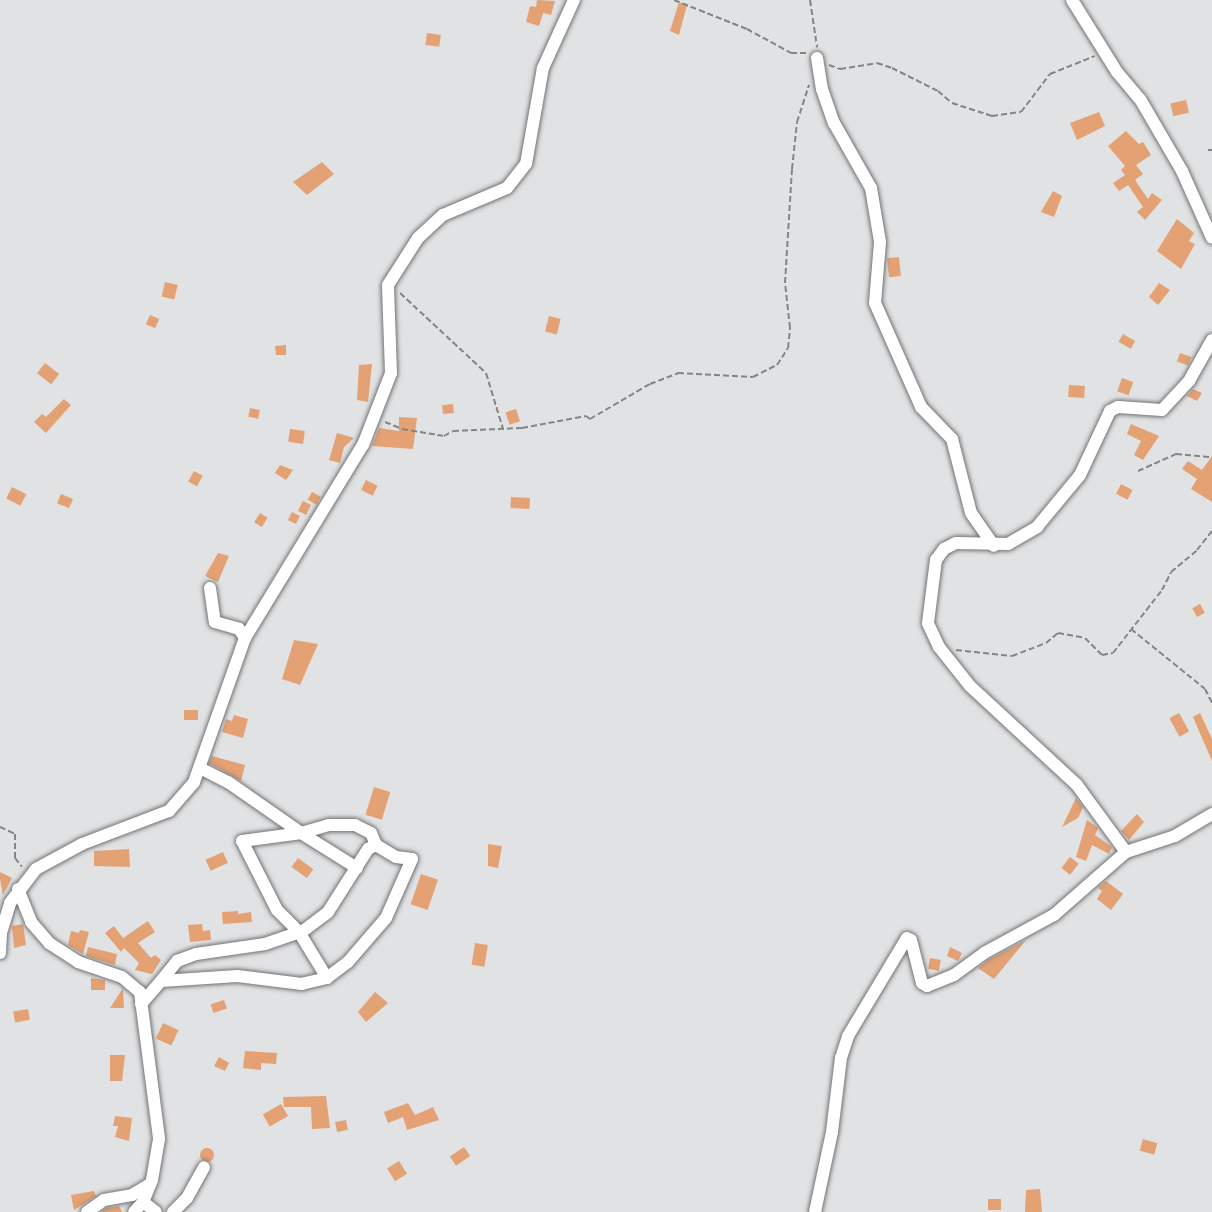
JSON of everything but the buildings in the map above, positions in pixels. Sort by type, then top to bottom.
[{"type":"street","points":[[0,953],[1,933],[18,889],[26,878],[82,843],[170,811],[180,803],[200,768],[245,638],[297,557],[363,445],[391,373],[388,285],[418,238],[443,215],[507,188],[526,164],[543,68],[574,0]]},
{"type":"street","points":[[1072,0],[1104,51],[1140,99],[1182,171],[1212,238]]},
{"type":"street","points":[[817,58],[822,89],[834,123],[871,188],[880,242],[875,303],[921,406],[952,439],[971,513],[994,546]]},
{"type":"street","points":[[1126,852],[1077,786],[970,686],[939,647],[928,623],[936,560],[944,549],[968,540],[994,546],[1020,539],[1069,490],[1080,475],[1110,411],[1118,407],[1162,410],[1189,381],[1212,340]]},
{"type":"street","points":[[210,588],[215,622],[239,629],[245,638]]},
{"type":"street","points":[[200,768],[228,782],[357,868]]},
{"type":"street","points":[[815,1212],[832,1132],[841,1058],[848,1036],[907,938],[911,940],[920,979],[927,986],[954,975],[984,953],[1054,915],[1126,852],[1175,837],[1212,814]]},
{"type":"street","points":[[161,981],[237,976],[302,984],[327,978],[348,962],[386,918],[412,859],[396,857],[375,845],[371,833],[355,825],[329,825],[301,832],[242,841],[277,910],[299,932],[327,978]]},
{"type":"street","points":[[141,1004],[177,962],[196,954],[266,944],[299,932],[328,912],[368,849],[375,845]]},
{"type":"street","points":[[18,889],[31,922],[49,943],[78,962],[103,968],[133,983],[140,992],[159,1139],[151,1183],[143,1202],[134,1212]]},
{"type":"street","points":[[173,1212],[187,1198],[204,1167]]},
{"type":"street","points":[[87,1212],[104,1200],[132,1195],[151,1183]]},
{"type":"street","points":[[143,1202],[156,1212]]},
{"type":"path","points":[[675,0],[747,29],[791,53],[801,52],[840,69],[877,63],[892,68],[938,91],[952,104],[992,116],[1020,112],[1050,74],[1104,51]]},
{"type":"path","points":[[810,0],[817,58]]},
{"type":"path","points":[[374,416],[402,429],[444,436],[453,432],[503,429],[586,416],[590,419],[650,384],[678,373],[753,377],[777,365],[788,348],[790,328],[784,283],[797,122],[811,80]]},
{"type":"path","points":[[388,285],[432,320],[486,373],[503,429]]},
{"type":"path","points":[[1138,471],[1176,454],[1212,457]]},
{"type":"path","points":[[939,647],[1012,657],[1046,643],[1058,633],[1085,638],[1107,656],[1162,590],[1171,572],[1197,550],[1212,531]]},
{"type":"path","points":[[1131,629],[1206,689],[1212,703]]},
{"type":"path","points":[[0,827],[15,834],[15,858],[26,878]]}]
